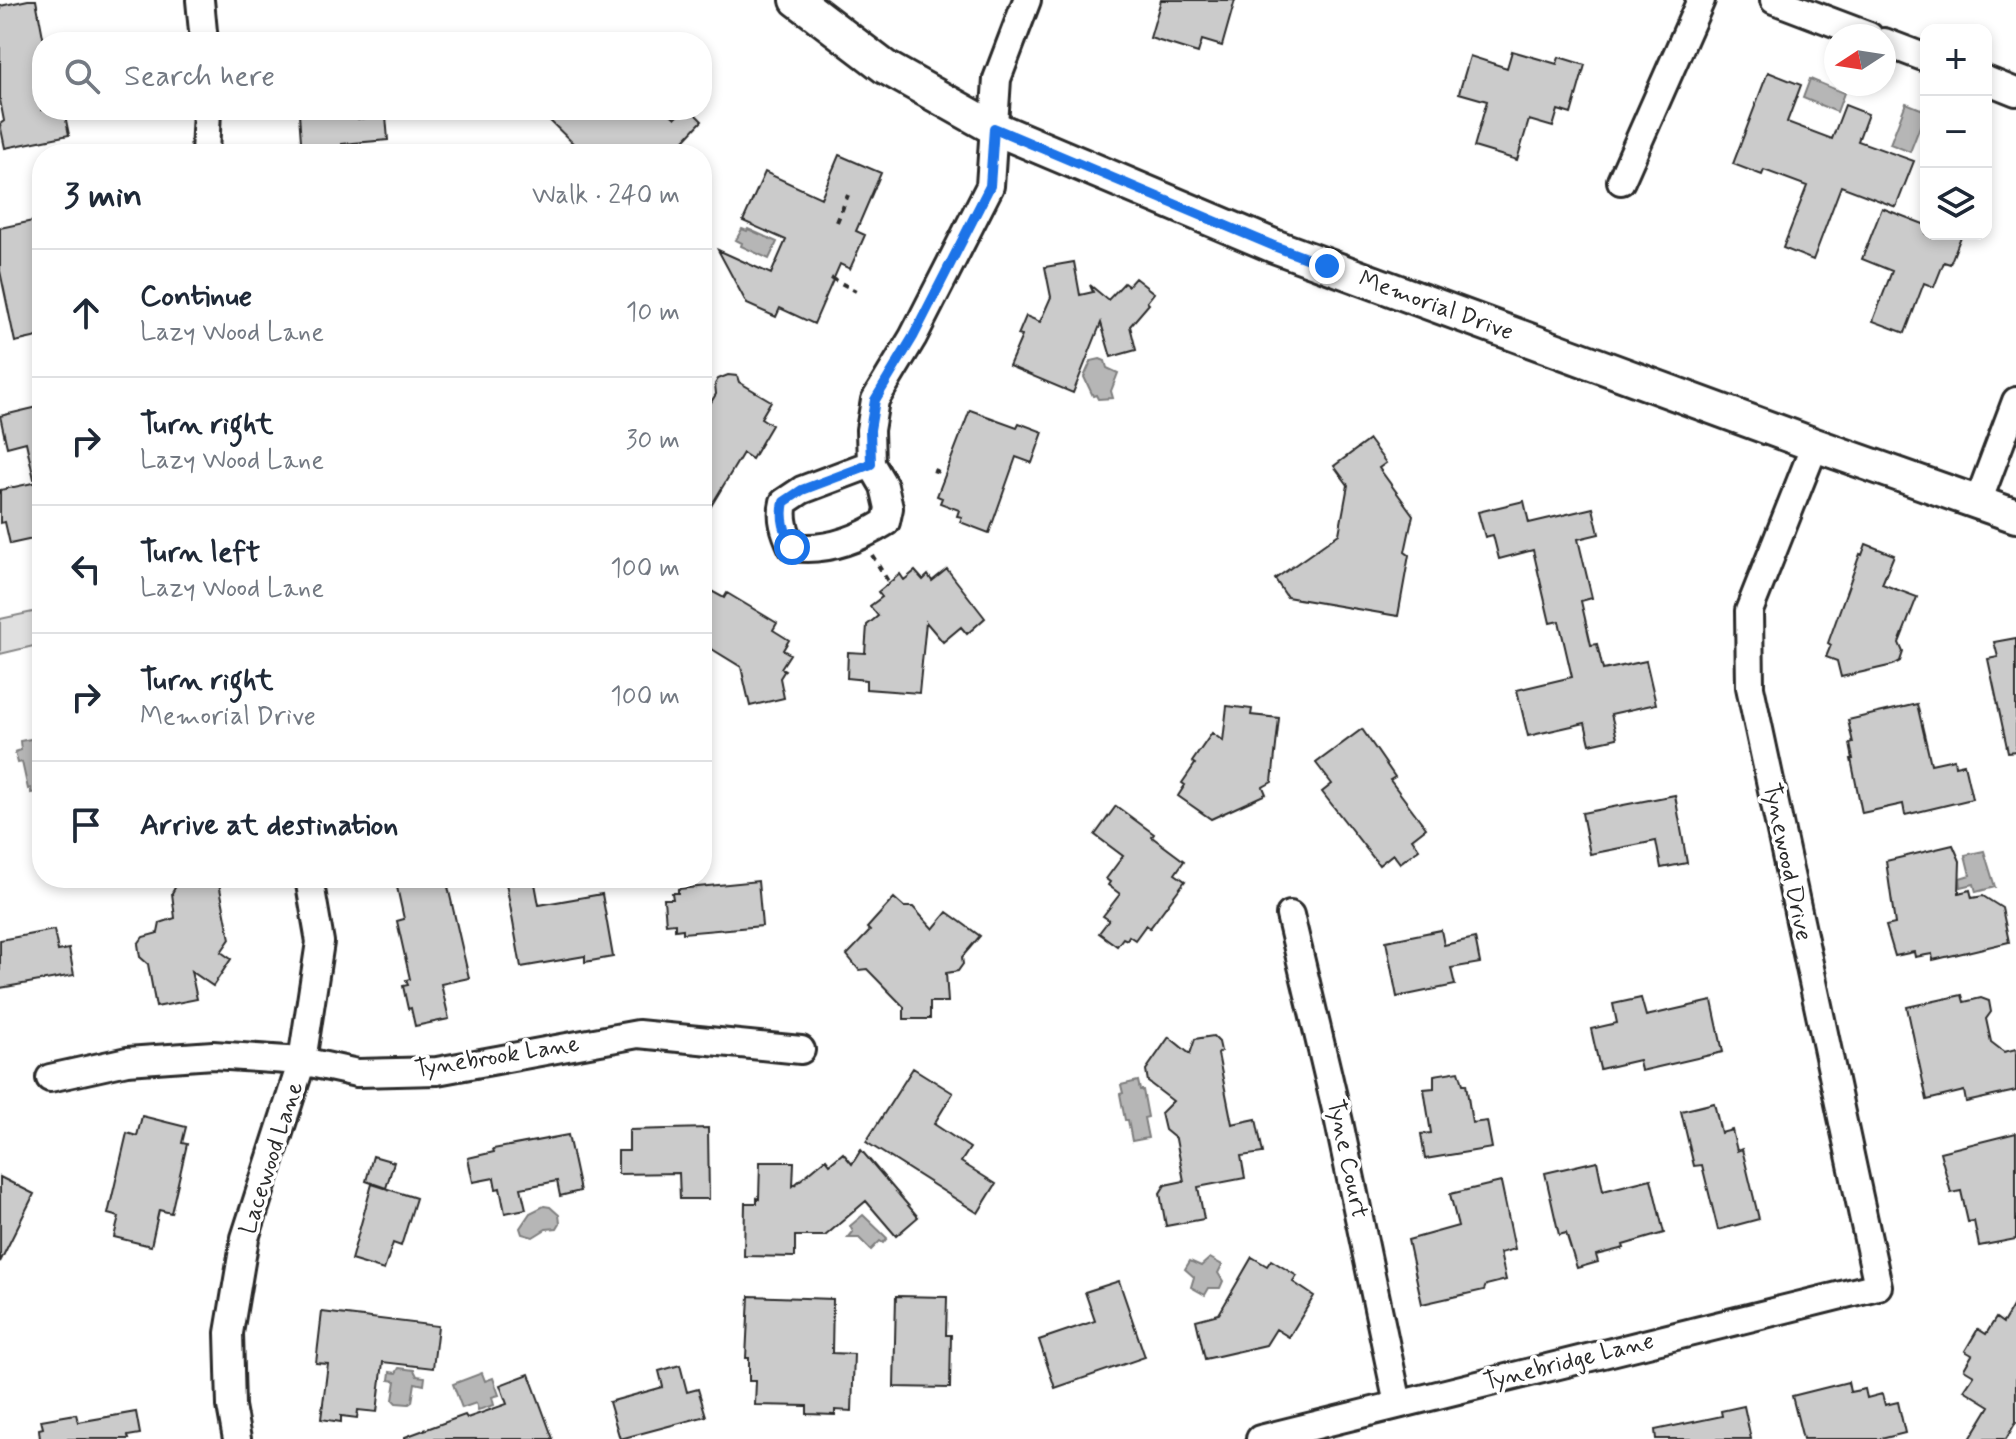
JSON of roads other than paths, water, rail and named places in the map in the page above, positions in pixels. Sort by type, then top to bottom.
[{"type":"street","points":[[200,0],[203,32]]},
{"type":"street","name":"Memorial Drive","points":[[797,0],[885,67],[994,128],[1274,246],[2016,516]]},
{"type":"street","points":[[871,464],[802,490],[784,502],[781,512],[792,547],[810,550],[834,546],[886,522],[889,508],[884,486],[871,464],[870,430],[875,400],[913,337],[990,186],[997,79],[1027,0]]},
{"type":"street","points":[[1621,181],[1701,0]]},
{"type":"street","points":[[1774,0],[1837,24]]},
{"type":"street","points":[[1896,47],[1920,56]]},
{"type":"street","points":[[1992,82],[2016,92]]},
{"type":"street","points":[[205,144],[207,120]]},
{"type":"street","points":[[1978,502],[2016,401]]},
{"type":"street","name":"Tynewood Drive","points":[[1815,445],[1749,611],[1750,687],[1878,1286]]},
{"type":"street","name":"Lacewood Lane","points":[[237,1439],[231,1406],[229,1333],[245,1238],[302,1061],[320,942],[311,888]]},
{"type":"street","name":"Tyne Court","points":[[1290,915],[1339,1122],[1398,1404]]},
{"type":"street","name":"Tynebrook Lane","points":[[50,1078],[127,1061],[213,1055],[302,1061],[357,1073],[437,1071],[638,1034],[801,1050]]},
{"type":"street","name":"Tynebridge Lane","points":[[1260,1439],[1878,1286]]}]
